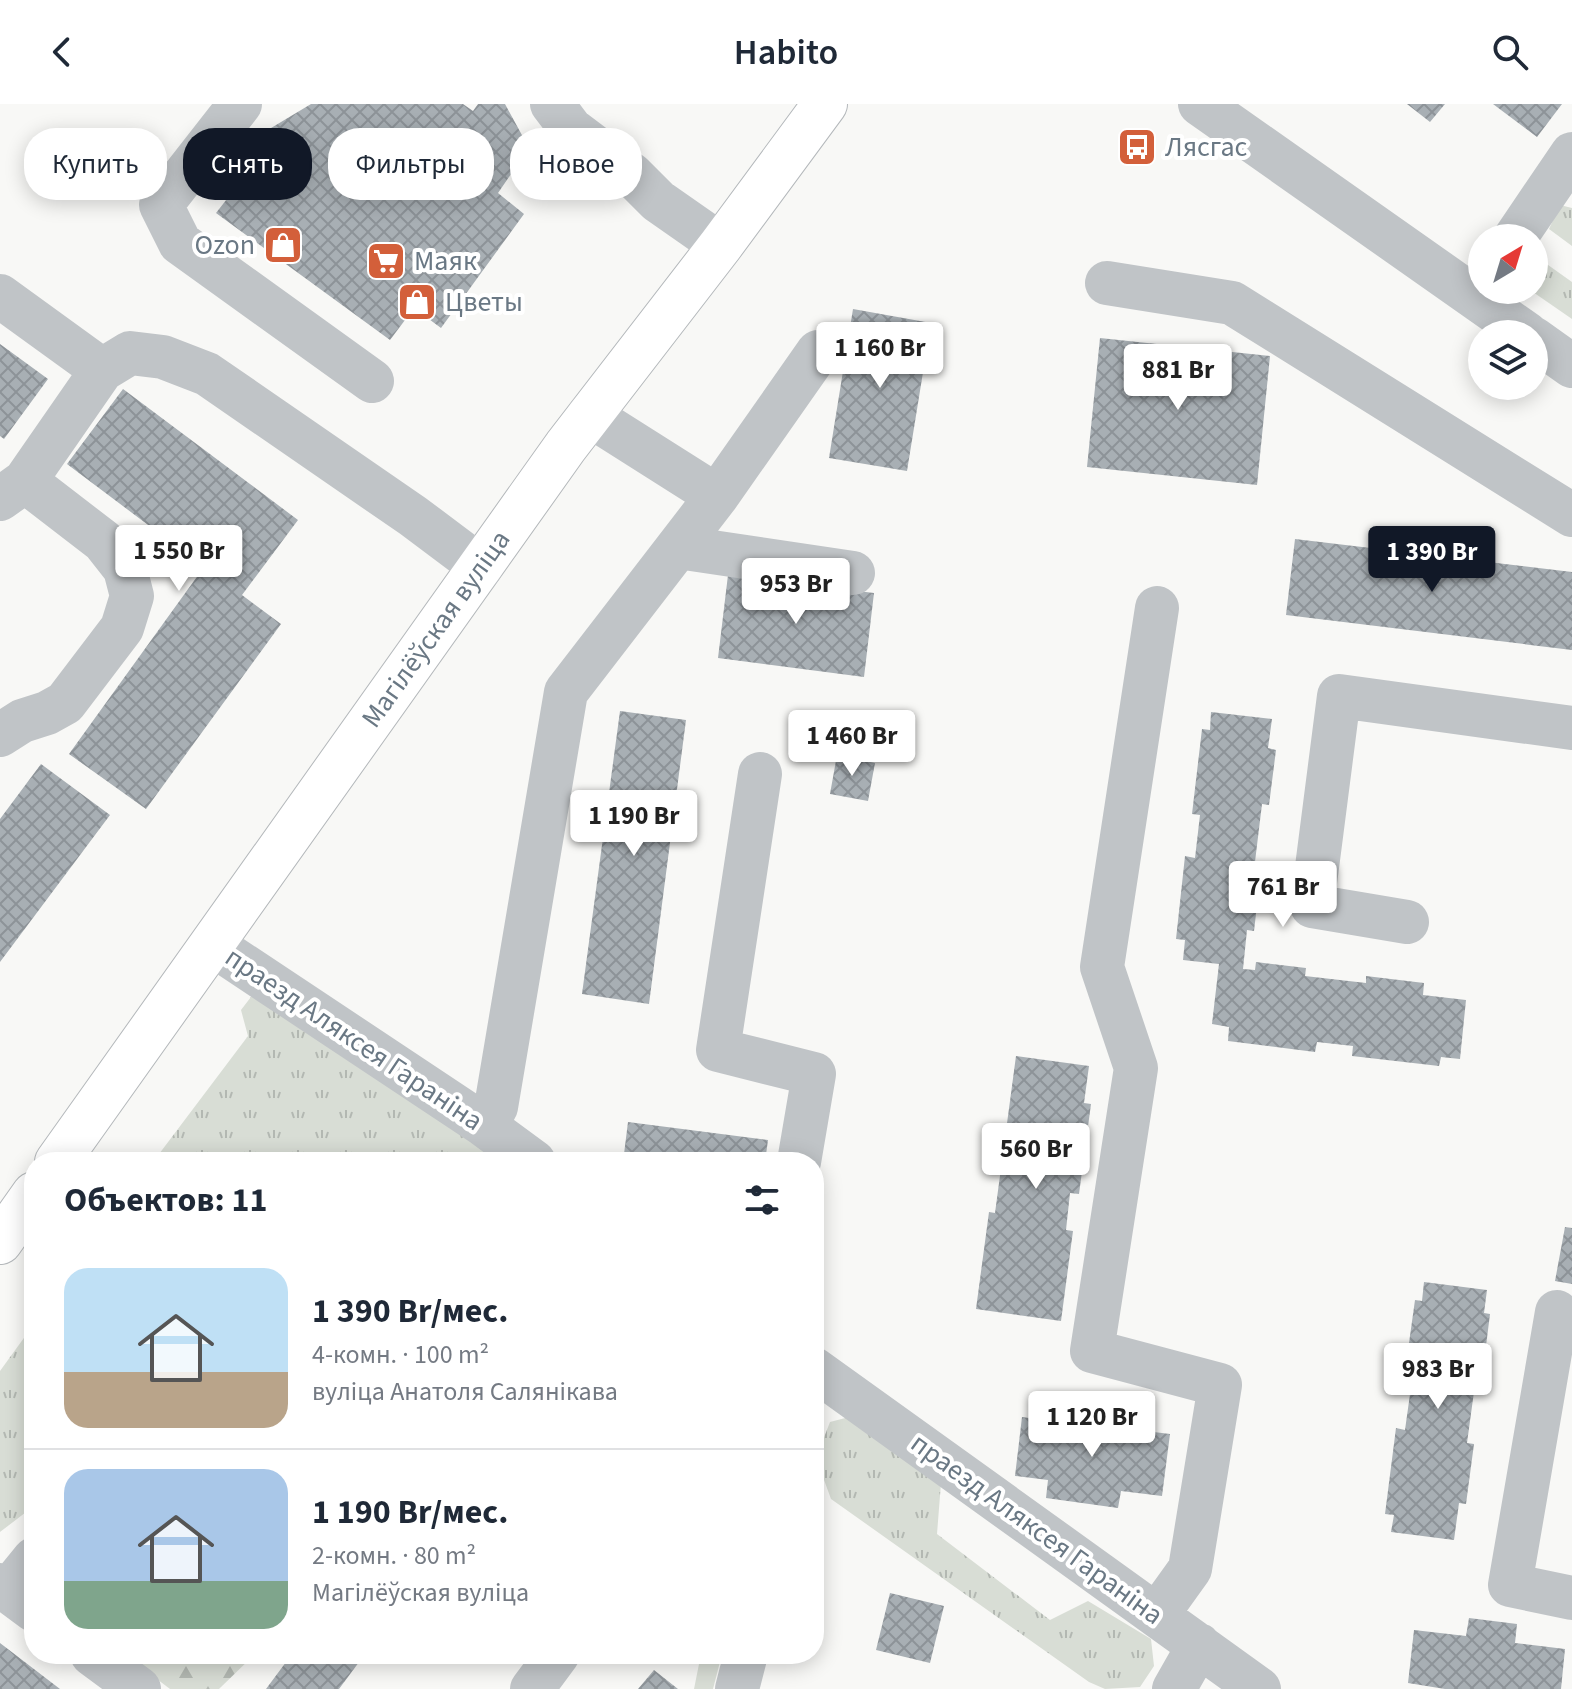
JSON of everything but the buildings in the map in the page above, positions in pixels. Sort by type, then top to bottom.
[{"type":"main road","name":"Магілёўская вуліца","points":[[64,1152],[589,415],[825,104]]},
{"type":"main road","points":[[0,1242],[24,1208]]},
{"type":"street","points":[[240,104],[161,205],[180,243],[372,381]]},
{"type":"street","points":[[1200,104],[1468,283]]},
{"type":"street","points":[[561,116],[632,175],[658,201],[721,245]]},
{"type":"street","points":[[1524,224],[1572,154]]},
{"type":"street","points":[[1107,283],[1232,303],[1572,515]]},
{"type":"street","points":[[0,296],[102,370]]},
{"type":"street","points":[[1494,304],[1511,320]]},
{"type":"street","points":[[1548,349],[1572,366]]},
{"type":"street","points":[[484,1125],[496,1107],[566,692],[717,496],[818,352]]},
{"type":"street","points":[[0,735],[22,721],[65,703],[122,628],[132,596],[125,569],[103,541],[12,490],[102,370],[130,353],[163,357],[207,374],[401,507],[481,567]]},
{"type":"street","points":[[589,415],[717,496]]},
{"type":"street","points":[[678,547],[853,573]]},
{"type":"street","points":[[1157,608],[1102,967],[1136,1068],[1092,1351],[1220,1385],[1190,1569],[1157,1615]]},
{"type":"street","points":[[1407,922],[1312,906],[1339,696],[1572,728]]},
{"type":"street","points":[[760,774],[718,1050],[814,1074],[801,1152]]},
{"type":"street","name":"праезд Аляксея Гараніна","points":[[213,945],[520,1152]]},
{"type":"street","points":[[1557,1312],[1510,1585],[1572,1598]]},
{"type":"street","name":"праезд Аляксея Гараніна","points":[[824,1385],[1259,1689]]},
{"type":"street","points":[[1174,1689],[1199,1645]]},
{"type":"street","points":[[105,1664],[139,1689]]},
{"type":"street","points":[[532,1689],[551,1664]]},
{"type":"street","points":[[737,1689],[743,1664]]},
{"type":"green space","points":[[1560,205],[1572,208],[1572,246],[1549,229]]},
{"type":"green space","points":[[1548,265],[1572,282],[1572,319],[1548,302]]},
{"type":"green space","points":[[254,993],[491,1152],[161,1152],[248,1036],[241,1010]]},
{"type":"green space","points":[[24,1338],[24,1514],[0,1532],[0,1371]]},
{"type":"green space","points":[[849,1417],[941,1483],[937,1534],[1050,1620],[1088,1601],[1151,1639],[1154,1666],[1140,1687],[1105,1689],[1089,1682],[831,1499],[824,1480],[824,1437],[830,1422]]},
{"type":"green space","points":[[137,1664],[245,1664],[219,1689],[170,1689]]},
{"type":"green space","points":[[699,1664],[719,1664],[713,1689],[694,1689]]},
{"type":"place","name":"Лясгас","points":[[1137,147]]},
{"type":"place","name":"Ozon","points":[[283,245]]},
{"type":"place","name":"Маяк","points":[[386,261]]},
{"type":"place","name":"Цветы","points":[[417,302]]}]
